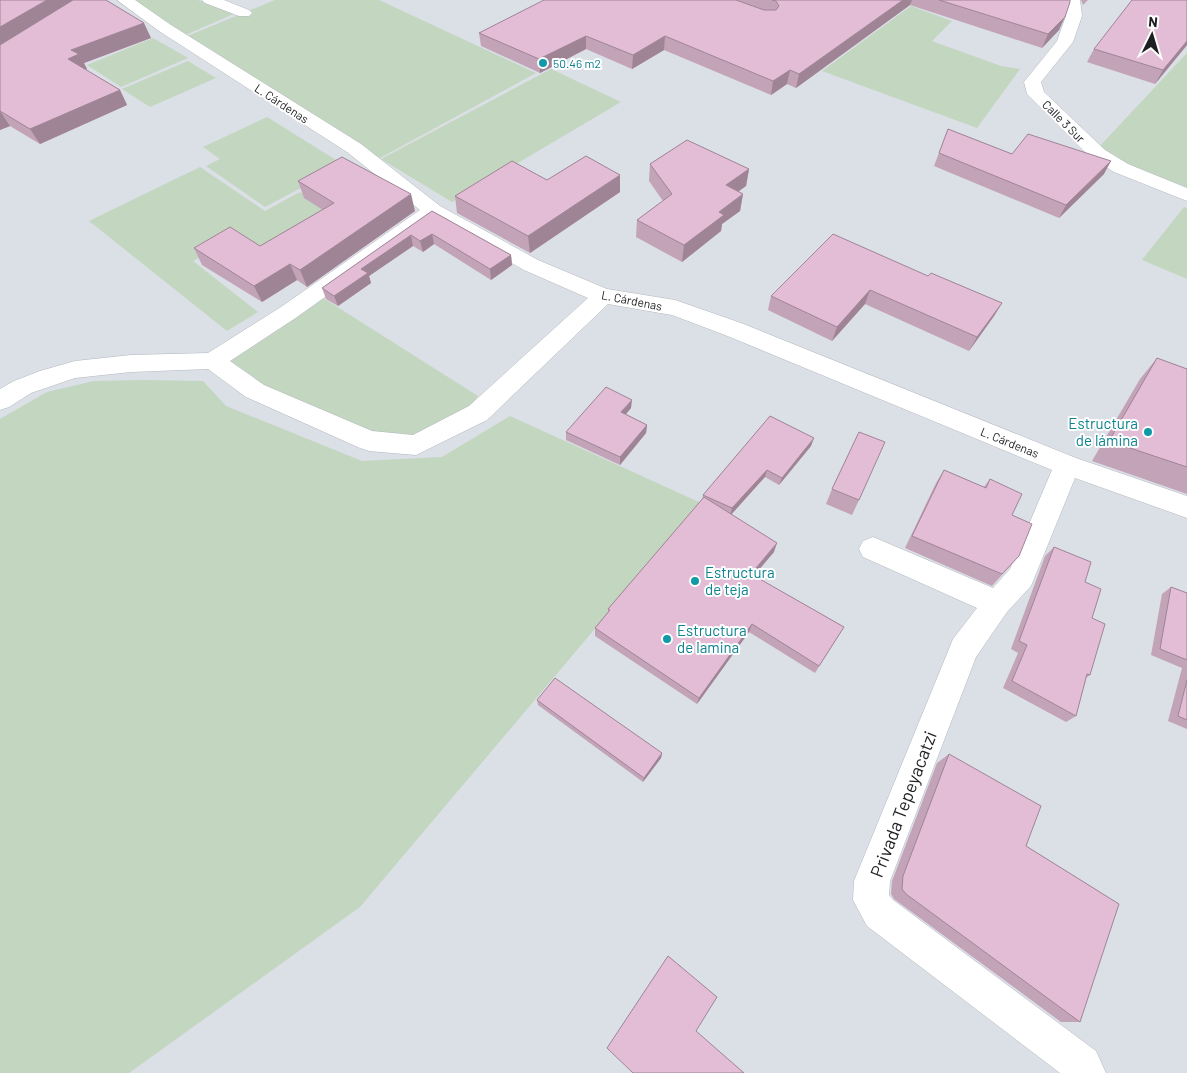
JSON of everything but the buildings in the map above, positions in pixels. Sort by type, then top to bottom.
[{"type":"street","name":"L. Cárdenas","points":[[125,0],[164,28],[354,148],[433,210],[531,265],[603,296],[674,308],[733,329],[1067,465],[1187,507]]},
{"type":"street","points":[[210,0],[244,13]]},
{"type":"street","name":"Calle 3 Sur","points":[[1072,0],[1074,16],[1065,42],[1032,82],[1036,94],[1098,154],[1121,168],[1187,194]]},
{"type":"street","points":[[0,401],[14,390],[54,375],[89,368],[116,363],[213,361],[289,312],[433,210]]},
{"type":"street","points":[[213,361],[255,391],[370,441],[416,445],[478,413],[603,296]]},
{"type":"street","name":"Privada Tepeyacatzi","points":[[1067,465],[1021,577],[997,603],[964,649],[872,881],[871,900],[880,912],[932,954],[1082,1065],[1086,1073]]},
{"type":"street","points":[[873,549],[997,603]]},
{"type":"green space","points":[[130,0],[198,0],[236,13],[183,36]]},
{"type":"green space","points":[[275,0],[379,0],[536,73],[380,158],[185,37]]},
{"type":"green space","points":[[911,6],[952,21],[932,41],[1001,66],[1020,69],[977,128],[822,71]]},
{"type":"green space","points":[[153,38],[188,58],[121,87],[87,65]]},
{"type":"green space","points":[[1187,53],[1187,190],[1129,167],[1099,147]]},
{"type":"green space","points":[[188,61],[216,78],[150,107],[122,89]]},
{"type":"green space","points":[[551,69],[621,102],[452,202],[381,159]]},
{"type":"green space","points":[[267,117],[344,165],[265,207],[206,166],[220,159],[203,147]]},
{"type":"green space","points":[[200,167],[265,211],[300,192],[353,225],[266,258],[238,237],[193,261],[258,312],[227,331],[89,221]]},
{"type":"green space","points":[[1184,207],[1187,208],[1187,279],[1142,260]]},
{"type":"green space","points":[[320,296],[478,396],[469,409],[413,441],[370,434],[259,385],[228,359]]},
{"type":"green space","points":[[94,381],[203,381],[226,406],[362,461],[442,457],[510,416],[701,503],[360,907],[129,1073],[0,1073],[0,419],[47,392]]},
{"type":"place","name":"50.46 m2","points":[[543,63]]},
{"type":"place","name":"Estructura de lámina","points":[[1148,432]]},
{"type":"place","name":"Estructura de teja","points":[[695,581]]},
{"type":"place","name":"Estructura de lamina","points":[[667,639]]}]
